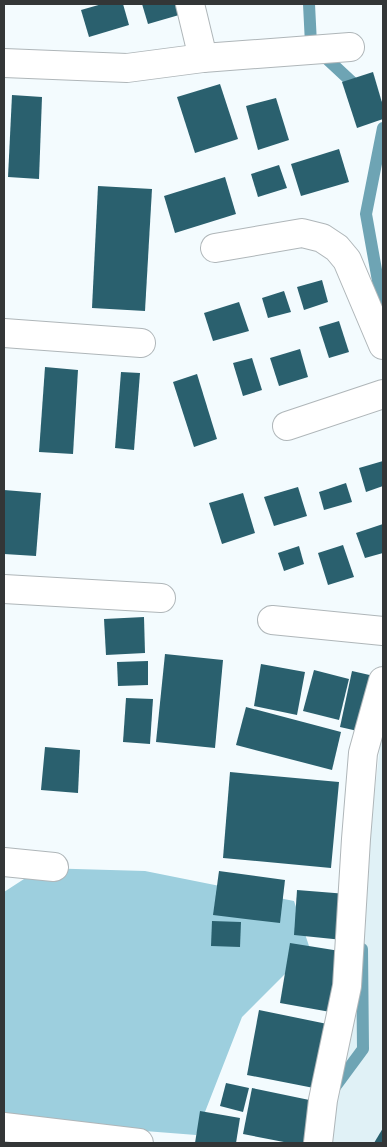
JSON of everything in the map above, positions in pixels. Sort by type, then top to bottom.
[{"type":"street","points":[[190,4],[203,58]]},
{"type":"street","points":[[4,63],[127,68],[203,58],[350,47]]},
{"type":"street","points":[[215,248],[302,233],[322,238],[337,248],[347,260],[383,345]]},
{"type":"street","points":[[4,333],[141,343]]},
{"type":"street","points":[[287,426],[383,394]]},
{"type":"street","points":[[4,589],[161,598]]},
{"type":"street","points":[[272,620],[383,631]]},
{"type":"street","points":[[318,1143],[323,1100],[347,986],[363,753],[383,681]]},
{"type":"street","points":[[4,862],[54,867]]},
{"type":"street","points":[[4,1127],[140,1143]]},
{"type":"shaded area","points":[[383,721],[383,1143],[328,1143],[366,865]]},
{"type":"shaded area","points":[[41,868],[145,871],[294,901],[310,949],[242,1017],[196,1135],[4,1120],[4,892]]},
{"type":"building","points":[[102,4],[123,4],[129,25],[89,37],[81,10]]},
{"type":"building","points":[[142,4],[175,4],[179,15],[148,24]]},
{"type":"building","points":[[373,72],[383,106],[383,119],[357,128],[342,82]]},
{"type":"building","points":[[220,84],[238,139],[195,153],[177,97]]},
{"type":"building","points":[[12,95],[42,97],[39,179],[8,177]]},
{"type":"building","points":[[276,98],[289,140],[258,150],[246,106]]},
{"type":"building","points":[[339,149],[349,182],[301,196],[291,164]]},
{"type":"building","points":[[279,165],[287,188],[258,197],[251,174]]},
{"type":"building","points":[[225,177],[236,214],[175,233],[164,196]]},
{"type":"building","points":[[98,186],[152,189],[145,311],[92,308]]},
{"type":"building","points":[[322,280],[328,302],[304,310],[297,287]]},
{"type":"building","points":[[284,291],[291,312],[268,318],[262,298]]},
{"type":"building","points":[[239,302],[249,331],[213,341],[204,313]]},
{"type":"building","points":[[339,321],[349,352],[329,358],[319,327]]},
{"type":"building","points":[[300,349],[308,377],[279,386],[270,358]]},
{"type":"building","points":[[252,358],[262,390],[243,396],[233,363]]},
{"type":"building","points":[[45,367],[78,370],[73,454],[39,452]]},
{"type":"building","points":[[121,372],[140,373],[134,450],[115,448]]},
{"type":"building","points":[[197,374],[217,439],[194,447],[173,382]]},
{"type":"building","points":[[383,461],[383,486],[366,492],[359,468]]},
{"type":"building","points":[[346,483],[352,502],[324,510],[319,492]]},
{"type":"building","points":[[298,487],[307,516],[274,526],[264,497]]},
{"type":"building","points":[[4,490],[41,493],[36,556],[4,554]]},
{"type":"building","points":[[243,493],[255,533],[222,544],[209,503]]},
{"type":"building","points":[[383,524],[383,553],[365,558],[356,533]]},
{"type":"building","points":[[343,545],[354,577],[328,585],[318,553]]},
{"type":"building","points":[[299,546],[304,564],[284,571],[278,553]]},
{"type":"building","points":[[144,617],[145,653],[106,655],[104,619]]},
{"type":"building","points":[[165,654],[223,660],[215,748],[156,742]]},
{"type":"building","points":[[148,661],[148,685],[118,686],[117,662]]},
{"type":"building","points":[[261,664],[305,672],[297,715],[254,706]]},
{"type":"building","points":[[314,670],[349,679],[339,720],[303,711]]},
{"type":"building","points":[[352,671],[374,676],[362,732],[340,727]]},
{"type":"building","points":[[126,698],[153,699],[150,744],[123,742]]},
{"type":"building","points":[[246,707],[341,732],[332,770],[236,745]]},
{"type":"building","points":[[45,747],[80,750],[78,793],[41,790]]},
{"type":"building","points":[[230,772],[339,782],[331,868],[223,858]]},
{"type":"building","points":[[219,871],[285,880],[280,923],[213,915]]},
{"type":"building","points":[[297,890],[347,894],[343,940],[294,935]]},
{"type":"building","points":[[212,921],[241,922],[240,947],[211,946]]},
{"type":"building","points":[[290,943],[346,952],[336,1013],[280,1003]]},
{"type":"building","points":[[259,1010],[337,1026],[324,1090],[247,1075]]},
{"type":"building","points":[[226,1083],[249,1088],[243,1112],[220,1106]]},
{"type":"building","points":[[252,1088],[319,1102],[311,1143],[289,1143],[243,1134]]},
{"type":"building","points":[[200,1111],[240,1118],[236,1143],[195,1143]]},
{"type":"building","points":[[383,1128],[383,1143],[374,1143]]},
{"type":"waterway","points":[[309,4],[311,44],[383,111]]},
{"type":"waterway","points":[[383,128],[366,214],[383,309]]},
{"type":"waterway","points":[[332,1091],[363,1049],[362,949]]}]
